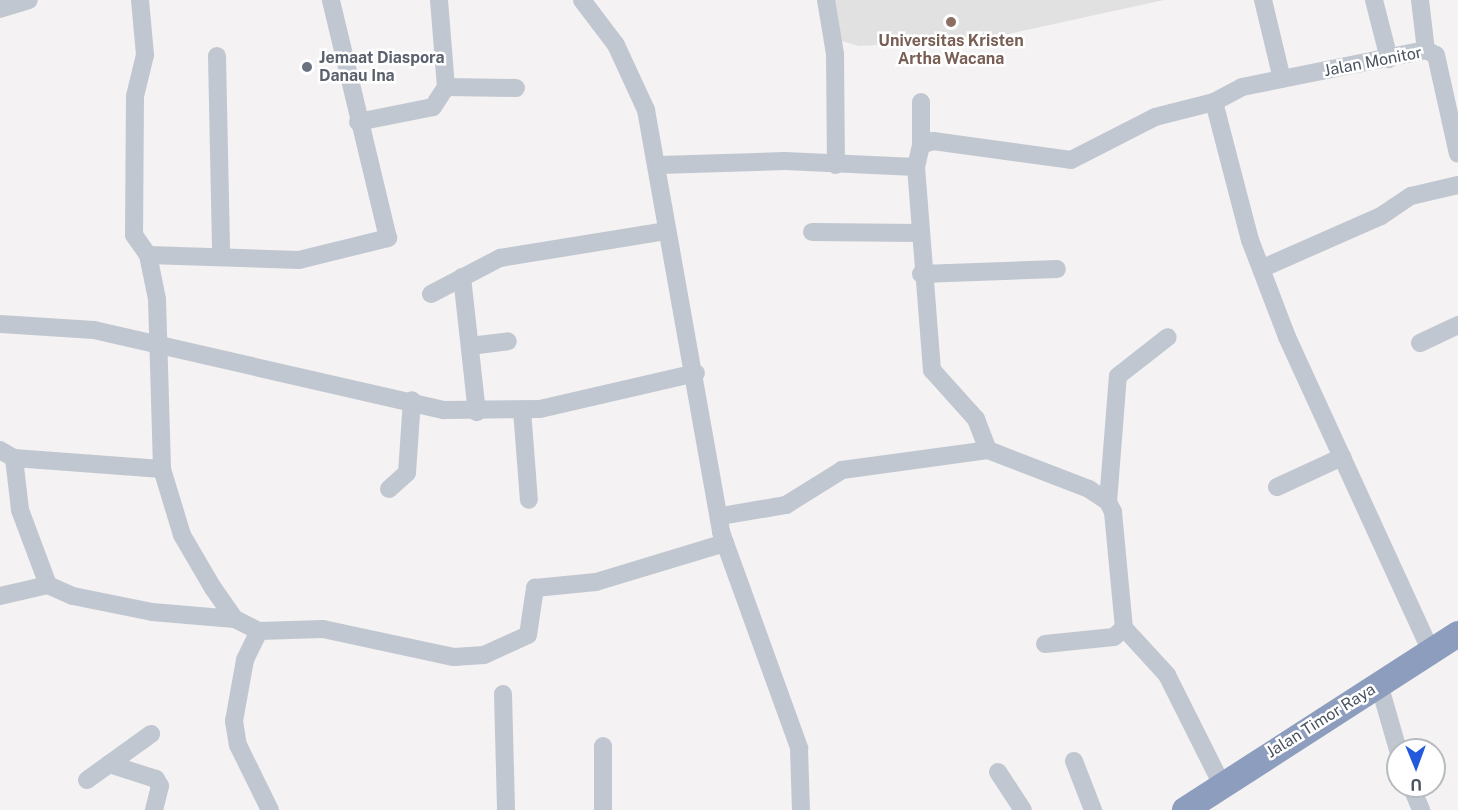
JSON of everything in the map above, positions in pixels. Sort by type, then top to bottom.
[{"type":"highway","name":"Jalan Timor Raya","points":[[1185,810],[1430,649],[1458,634]]},
{"type":"street","points":[[0,9],[29,0]]},
{"type":"street","points":[[140,0],[145,55],[135,96],[134,235],[148,255],[161,346],[162,469],[182,535],[235,619]]},
{"type":"street","points":[[148,255],[221,254],[299,260],[385,242],[389,233],[358,122],[331,0]]},
{"type":"street","points":[[358,122],[433,107],[446,87],[439,0]]},
{"type":"street","points":[[582,0],[616,45],[640,94],[660,165],[667,231],[696,373],[725,543],[799,748],[801,810]]},
{"type":"street","points":[[826,0],[835,54],[836,165]]},
{"type":"street","points":[[1263,0],[1282,79]]},
{"type":"street","points":[[1374,0],[1389,59]]},
{"type":"street","points":[[1420,0],[1426,50]]},
{"type":"street","name":"Jalan Monitor","points":[[921,145],[933,141],[1071,160],[1155,117],[1214,102],[1242,87],[1311,75],[1426,50],[1436,55],[1450,87],[1458,154]]},
{"type":"street","points":[[217,56],[221,254]]},
{"type":"street","points":[[446,87],[516,88]]},
{"type":"street","points":[[921,102],[921,145],[916,167],[921,273],[932,370],[976,419],[988,450]]},
{"type":"street","points":[[1214,102],[1250,240],[1263,268],[1287,337],[1430,649]]},
{"type":"street","points":[[660,165],[916,167]]},
{"type":"street","points":[[1263,268],[1381,216],[1411,196],[1458,185]]},
{"type":"street","points":[[431,294],[462,277],[520,253],[667,231]]},
{"type":"street","points":[[812,232],[919,233]]},
{"type":"street","points":[[921,273],[1048,274]]},
{"type":"street","points":[[462,277],[477,412]]},
{"type":"street","points":[[0,324],[94,330],[412,400],[477,412],[522,410],[696,373]]},
{"type":"street","points":[[1420,343],[1458,325]]},
{"type":"street","points":[[1168,337],[1118,376],[1108,502],[1124,628],[1167,675],[1222,785]]},
{"type":"street","points":[[470,346],[508,341]]},
{"type":"street","points":[[389,489],[407,473],[412,400]]},
{"type":"street","points":[[522,410],[529,500]]},
{"type":"street","points":[[721,516],[786,505],[842,470],[988,450],[1067,478],[1108,502]]},
{"type":"street","points":[[48,585],[20,510],[7,454],[162,469]]},
{"type":"street","points":[[1276,487],[1342,457]]},
{"type":"street","points":[[0,596],[48,585],[73,596],[152,612],[235,619],[259,631],[323,629],[454,657],[484,655],[528,635],[535,588],[596,582],[725,543]]},
{"type":"street","points":[[1045,644],[1114,637],[1124,628]]},
{"type":"street","points":[[259,631],[245,660],[234,721],[238,745],[270,810]]},
{"type":"street","points":[[1379,684],[1395,738]]},
{"type":"street","points":[[503,694],[506,810]]},
{"type":"street","points":[[87,780],[151,734]]},
{"type":"street","points":[[603,746],[603,810]]},
{"type":"street","points":[[1074,761],[1093,810]]},
{"type":"street","points":[[110,764],[156,779],[160,786],[154,810]]},
{"type":"street","points":[[998,772],[1023,810]]},
{"type":"shaded area","name":"Universitas Kristen Artha Wacana","points":[[830,0],[1164,0],[990,38],[859,46],[838,40]]},
{"type":"place","name":"Universitas Kristen Artha Wacana","points":[[951,22]]},
{"type":"place","name":"Jemaat Diaspora Danau Ina","points":[[307,67]]}]
